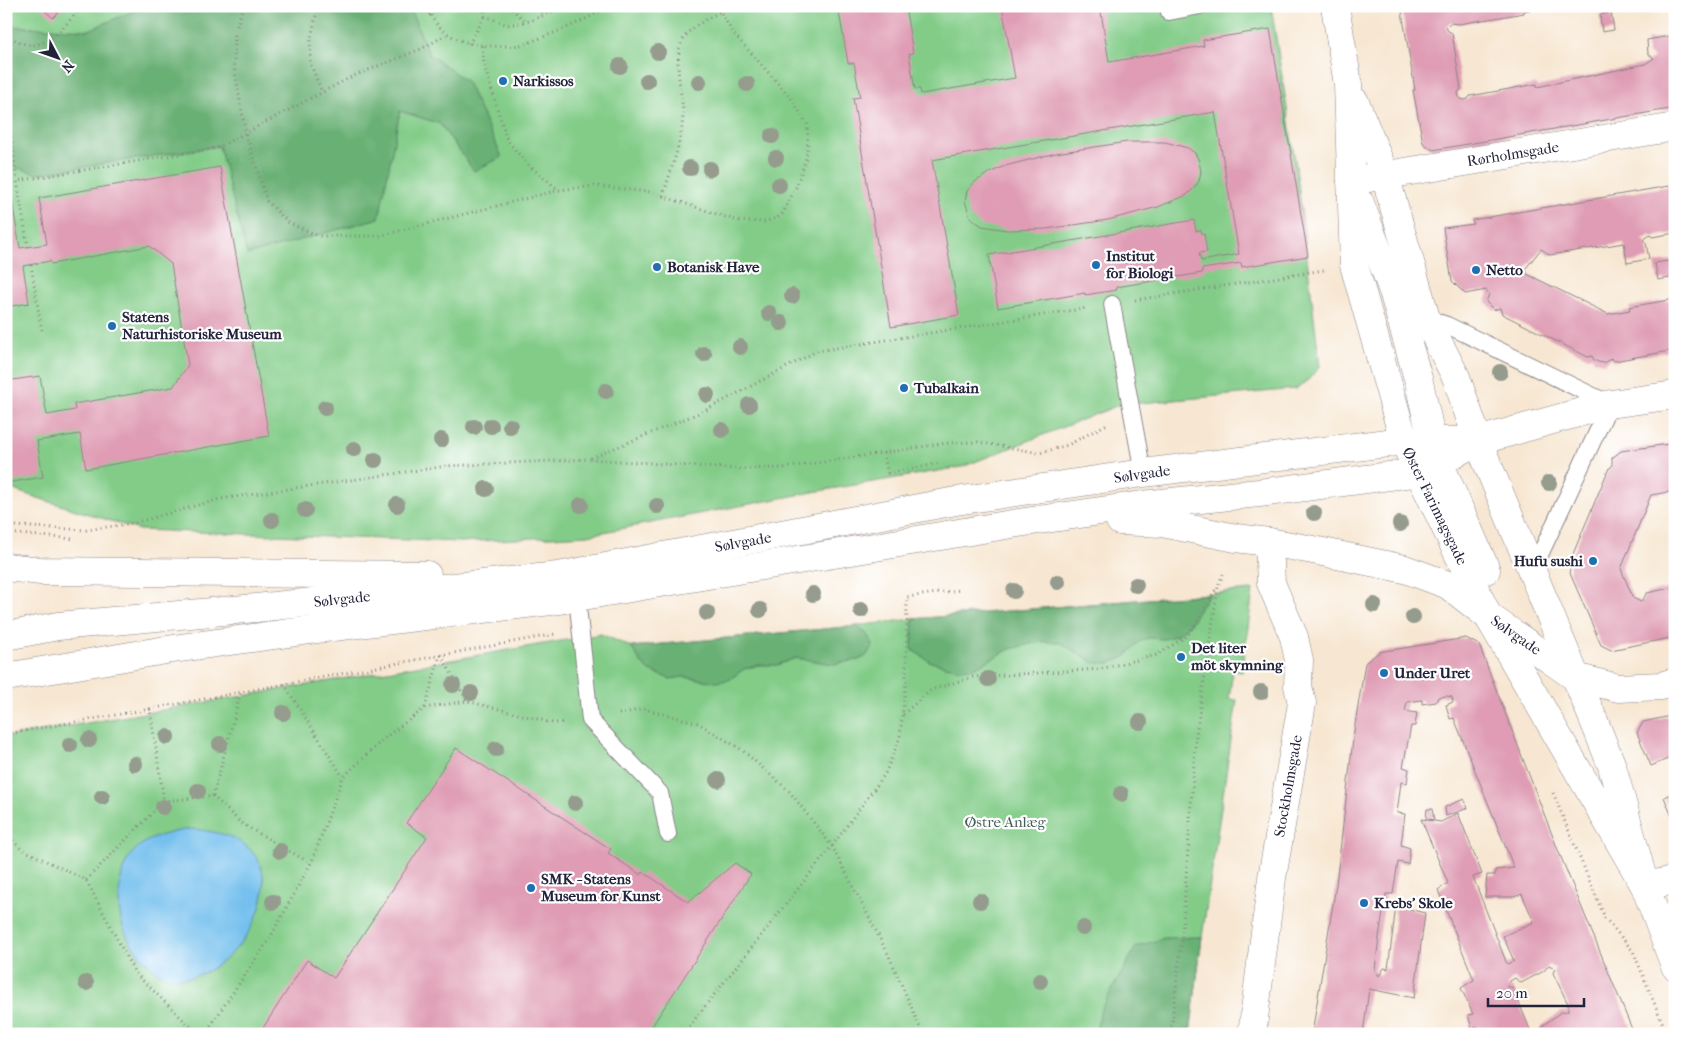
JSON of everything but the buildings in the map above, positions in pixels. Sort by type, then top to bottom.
[{"type":"street","name":"Øster Farimagsgade","points":[[1335,6],[1348,84],[1354,265],[1404,441]]},
{"type":"street","name":"Øster Farimagsgade","points":[[1348,84],[1385,175],[1426,318],[1456,377],[1478,441],[1612,766],[1645,886],[1675,966]]},
{"type":"street","name":"Rørholmsgade","points":[[1351,181],[1675,127]]},
{"type":"street","points":[[1351,181],[1393,291],[1419,382],[1430,458],[1514,634]]},
{"type":"street","name":"Sølvgade","points":[[6,677],[166,650],[298,631],[577,597],[1018,523],[1142,505],[1259,493],[1430,458],[1478,441],[1610,404],[1675,395]]},
{"type":"street","name":"Sølvgade","points":[[6,636],[58,626],[256,608],[558,576],[956,501],[1143,473],[1404,441],[1430,458]]},
{"type":"street","name":"Øster Farimagsgade","points":[[1430,458],[1488,616],[1645,886]]},
{"type":"street","name":"Sølvgade","points":[[1018,523],[1126,521],[1162,523],[1405,569],[1448,585],[1488,616],[1575,677]]},
{"type":"street","name":"Stockholmsgade","points":[[1252,1034],[1272,878],[1302,704],[1298,686],[1299,660],[1294,637],[1272,583],[1269,542]]},
{"type":"street","points":[[6,567],[41,571],[85,572],[558,576]]},
{"type":"street","points":[[1575,677],[1618,688],[1660,686],[1675,682]]},
{"type":"street","points":[[1645,886],[1675,880]]},
{"type":"lane","points":[[1169,12],[1200,6]]},
{"type":"lane","points":[[1112,304],[1143,473]]},
{"type":"lane","points":[[1426,318],[1447,326],[1610,404],[1532,572]]},
{"type":"lane","points":[[577,597],[590,720],[660,793],[668,834]]},
{"type":"path","points":[[6,34],[12,39],[25,44],[36,45],[51,40],[82,6]]},
{"type":"path","points":[[244,6],[235,33],[234,67],[246,134],[267,201],[289,223],[319,236],[379,236],[559,190],[594,186],[650,192],[738,221],[765,222],[777,218],[783,213],[797,185],[806,158],[808,141],[806,124],[791,98],[734,33],[717,6]]},
{"type":"path","points":[[318,6],[311,38],[310,63],[322,92]]},
{"type":"path","points":[[427,6],[429,15],[446,35],[469,44],[482,46],[522,45],[555,33],[596,14],[607,6]]},
{"type":"path","points":[[429,15],[440,6]]},
{"type":"path","points":[[469,44],[485,16],[483,6]]},
{"type":"path","points":[[508,6],[526,22]]},
{"type":"path","points":[[534,6],[545,14]]},
{"type":"path","points":[[485,16],[507,25],[526,22],[562,7]]},
{"type":"path","points":[[663,196],[680,144],[683,113],[677,67],[680,44],[689,30],[720,12]]},
{"type":"path","points":[[16,181],[217,148],[351,77],[421,49],[446,35]]},
{"type":"path","points":[[6,62],[12,39]]},
{"type":"path","points":[[482,46],[484,65],[506,140],[527,164],[559,190]]},
{"type":"path","points":[[6,92],[16,181],[28,247]]},
{"type":"path","points":[[31,264],[42,332]]},
{"type":"path","points":[[589,459],[706,410],[817,351],[881,339]]},
{"type":"path","points":[[6,527],[86,530],[134,523],[220,499],[447,466],[589,459],[738,470],[783,468],[946,443],[978,442],[1040,453],[1068,445],[1132,411]]},
{"type":"path","points":[[883,453],[888,473],[941,463]]},
{"type":"path","points":[[6,533],[76,539]]},
{"type":"path","points":[[1166,1034],[1171,1029],[1182,935],[1196,735],[1218,586],[1222,574]]},
{"type":"path","points":[[903,714],[931,690],[973,677],[1100,669],[1157,655],[1188,635],[1218,586]]},
{"type":"path","points":[[683,1034],[832,846],[885,774],[900,736],[903,714],[906,681],[907,598],[960,590]]},
{"type":"path","points":[[6,734],[579,629]]},
{"type":"path","points":[[440,655],[466,700]]},
{"type":"path","points":[[425,708],[440,655]]},
{"type":"path","points":[[284,684],[343,777]]},
{"type":"path","points":[[213,796],[241,692]]},
{"type":"path","points":[[204,1034],[270,938],[310,863],[343,777],[387,736],[425,708],[466,700],[553,724],[590,720],[644,709],[698,723],[742,750],[789,790],[832,846],[889,956],[923,1034]]},
{"type":"path","points":[[150,709],[164,801]]},
{"type":"path","points":[[1553,793],[1605,918],[1633,951],[1667,1034]]},
{"type":"path","points":[[86,880],[164,801],[213,796],[241,823],[310,863]]},
{"type":"path","points":[[6,833],[21,848],[86,880],[135,973],[198,1034]]},
{"type":"path","points":[[1171,1029],[1188,1034]]},
{"type":"green space","name":"Botanisk Have","points":[[6,6],[1271,6],[1296,167],[1320,367],[1296,389],[1119,405],[962,467],[813,492],[588,535],[462,542],[139,530],[19,492],[6,486]]},
{"type":"green space","points":[[145,6],[409,6],[429,54],[467,82],[502,157],[474,171],[440,124],[400,111],[379,218],[247,255],[219,146],[37,174],[6,164],[6,26],[89,30]]},
{"type":"green space","name":"Østre Anlæg","points":[[1253,590],[1242,672],[1233,670],[1229,699],[1237,700],[1202,937],[1190,1034],[6,1034],[6,737],[601,634],[631,647],[913,619]]},
{"type":"green space","points":[[1209,594],[1189,625],[1177,635],[1164,639],[1148,638],[1139,642],[1125,657],[1111,663],[1095,663],[1059,642],[1039,642],[1010,649],[974,668],[958,669],[931,662],[912,650],[913,619]]},
{"type":"green space","points":[[856,626],[870,637],[873,647],[865,657],[858,660],[833,664],[796,658],[777,665],[759,665],[744,669],[729,680],[716,682],[684,677],[670,679],[650,671],[641,663],[631,647]]},
{"type":"green space","points":[[1202,937],[1190,1034],[1095,1034],[1101,1009],[1136,947],[1164,938]]},
{"type":"water","points":[[190,829],[223,834],[246,846],[252,852],[262,871],[263,892],[257,915],[245,937],[228,956],[209,970],[187,978],[166,976],[157,972],[145,961],[128,938],[123,926],[119,900],[120,883],[124,868],[129,857],[137,848],[147,841],[160,836]]},
{"type":"place","name":"Narkissos","points":[[503,81]]},
{"type":"place","name":"Institut for Biologi","points":[[1096,265]]},
{"type":"place","name":"Botanisk Have","points":[[657,267]]},
{"type":"place","name":"Netto","points":[[1476,270]]},
{"type":"place","name":"Statens Naturhistoriske Museum","points":[[112,326]]},
{"type":"place","name":"Tubalkain","points":[[904,388]]},
{"type":"place","name":"Hufu sushi","points":[[1593,561]]},
{"type":"place","name":"Det liter möt skymning","points":[[1181,657]]},
{"type":"place","name":"Under Uret","points":[[1384,673]]},
{"type":"place","name":"SMK - Statens Museum for Kunst","points":[[531,888]]},
{"type":"place","name":"Krebs' Skole","points":[[1364,903]]}]
